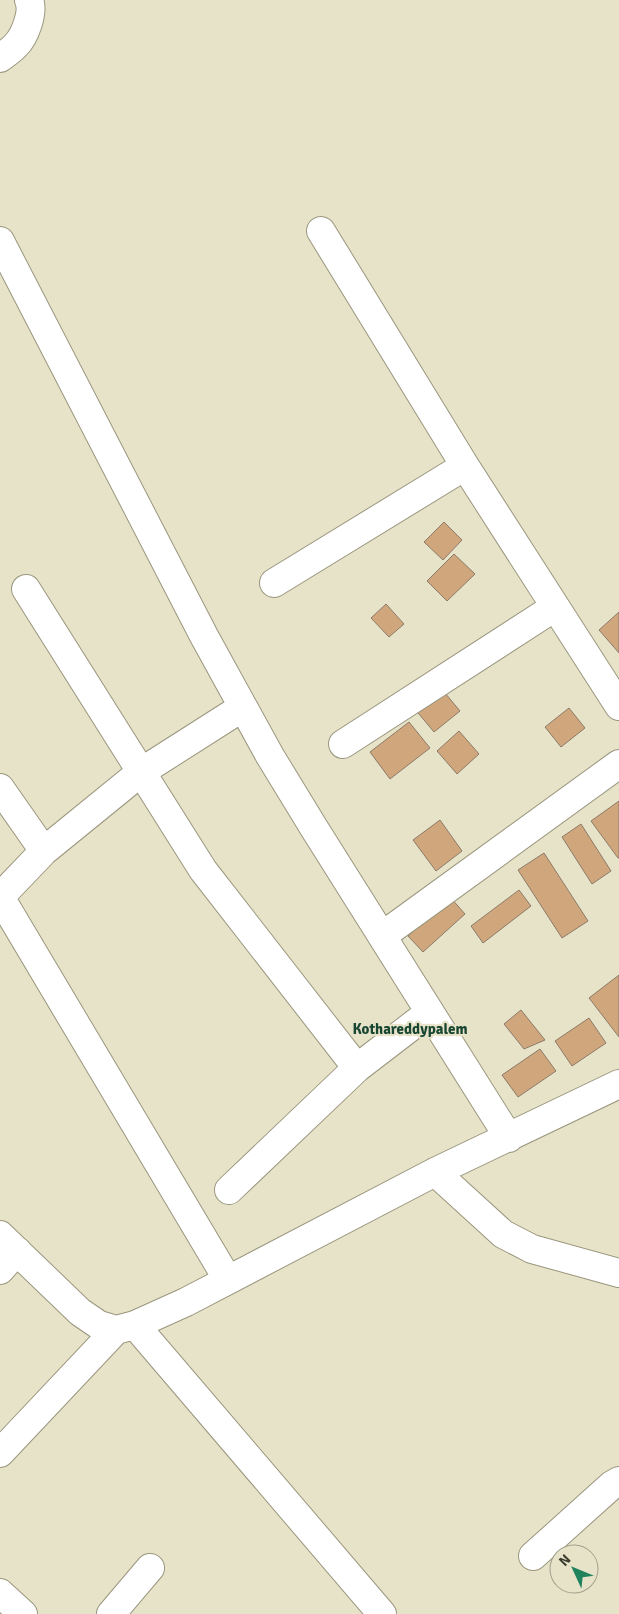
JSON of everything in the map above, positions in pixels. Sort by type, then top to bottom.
[{"type":"street","points":[[0,58],[17,45],[27,26],[31,5],[29,0]]},
{"type":"street","points":[[321,231],[465,466],[619,706]]},
{"type":"street","points":[[0,241],[204,636],[270,756],[509,1138]]},
{"type":"street","points":[[274,583],[465,466]]},
{"type":"street","points":[[26,589],[203,870],[357,1068]]},
{"type":"street","points":[[343,744],[555,608]]},
{"type":"street","points":[[228,1280],[0,897],[44,851],[141,772],[243,707]]},
{"type":"street","points":[[382,936],[619,764]]},
{"type":"street","points":[[0,788],[44,851]]},
{"type":"street","points":[[229,1190],[357,1068],[430,1012]]},
{"type":"street","points":[[0,1453],[125,1327],[228,1280],[436,1172],[619,1084]]},
{"type":"street","points":[[436,1172],[503,1234],[532,1250],[619,1273]]},
{"type":"street","points":[[6,1252],[99,1326],[125,1327],[382,1614]]},
{"type":"street","points":[[533,1556],[612,1485],[619,1481]]},
{"type":"street","points":[[111,1614],[150,1568]]},
{"type":"street","points":[[0,1593],[23,1614]]},
{"type":"building","points":[[444,522],[462,540],[443,560],[424,542]]},
{"type":"building","points":[[454,554],[475,574],[447,601],[427,581]]},
{"type":"building","points":[[386,604],[404,624],[389,637],[371,618]]},
{"type":"building","points":[[619,612],[619,653],[599,630]]},
{"type":"building","points":[[440,687],[460,711],[434,732],[414,708]]},
{"type":"building","points":[[569,708],[585,728],[561,747],[545,727]]},
{"type":"building","points":[[409,722],[430,748],[390,779],[370,752]]},
{"type":"building","points":[[459,731],[479,754],[457,774],[437,751]]},
{"type":"building","points":[[619,801],[619,858],[618,858],[591,821]]},
{"type":"building","points":[[440,820],[462,851],[436,871],[413,840]]},
{"type":"building","points":[[581,824],[611,871],[592,884],[562,837]]},
{"type":"building","points":[[544,853],[588,921],[562,938],[518,870]]},
{"type":"building","points":[[519,890],[531,906],[483,943],[471,926]]},
{"type":"building","points":[[450,897],[465,914],[423,952],[408,936]]},
{"type":"building","points":[[619,975],[619,1037],[589,998]]},
{"type":"building","points":[[521,1010],[545,1040],[524,1049],[504,1024]]},
{"type":"building","points":[[589,1018],[606,1043],[572,1066],[555,1041]]},
{"type":"building","points":[[540,1049],[556,1071],[518,1097],[502,1075]]},
{"type":"district","name":"Kothareddypalem","points":[[410,1029]]}]
